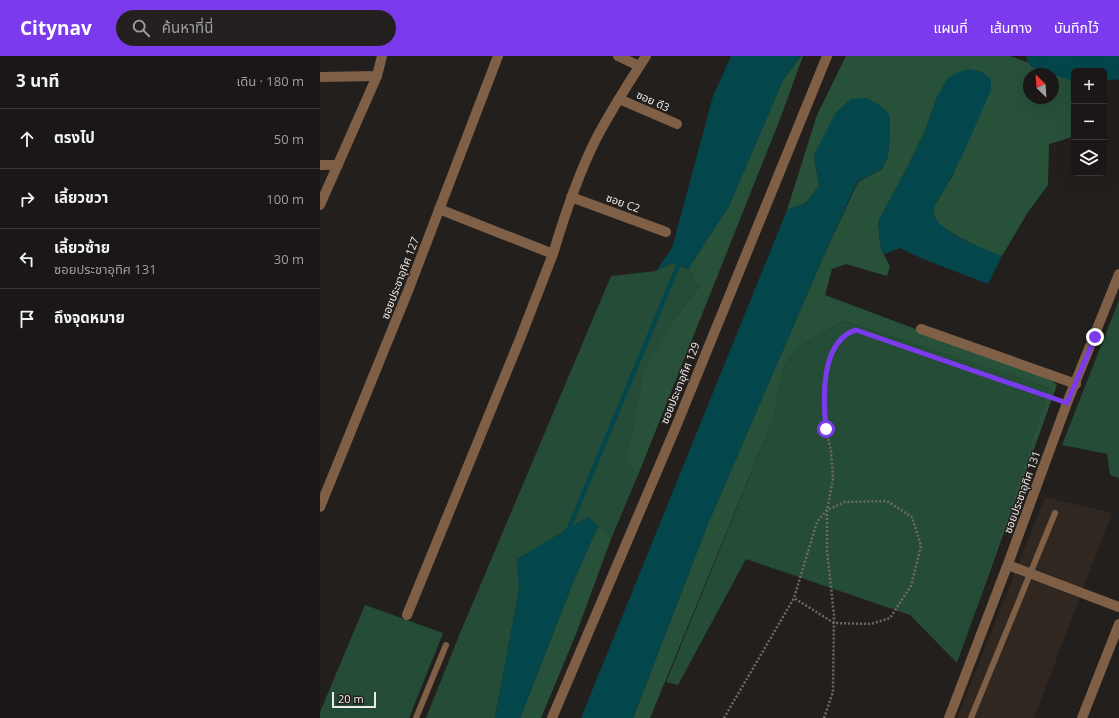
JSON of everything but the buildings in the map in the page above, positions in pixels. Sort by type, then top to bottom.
[{"type":"street","points":[[320,205],[377,76],[382,56]]},
{"type":"street","name":"ซอยประชาอุทิศ 127","points":[[320,507],[408,291],[498,56]]},
{"type":"street","points":[[618,56],[639,66]]},
{"type":"street","points":[[407,615],[517,346],[552,254],[571,197],[593,144],[646,56]]},
{"type":"street","name":"ซอยประชาอุทิศ 129","points":[[552,718],[675,429],[827,56]]},
{"type":"street","points":[[320,77],[377,76]]},
{"type":"street","name":"ซอย ดี3","points":[[619,99],[677,124]]},
{"type":"street","points":[[320,165],[338,165]]},
{"type":"street","name":"ซอย C2","points":[[571,197],[666,232]]},
{"type":"street","points":[[439,209],[552,254]]},
{"type":"street","name":"ซอยประชาอุทิศ 131","points":[[949,718],[1008,565],[1067,403],[1076,384],[1119,274]]},
{"type":"street","points":[[921,328],[1076,384]]},
{"type":"street","points":[[1008,565],[1119,607]]},
{"type":"street","points":[[1082,718],[1119,624]]},
{"type":"lane","points":[[971,718],[1055,513]]},
{"type":"lane","points":[[416,718],[446,645]]},
{"type":"path","points":[[824,718],[832,692],[834,623],[827,550],[827,510],[833,478],[831,451],[825,422],[825,385],[830,356],[843,338],[849,332],[856,330],[1067,403]]},
{"type":"path","points":[[724,718],[794,598],[817,522],[827,510],[845,502],[887,500],[912,517],[921,546],[911,586],[890,618],[871,624],[834,623],[794,598]]},
{"type":"shaded area","points":[[1045,497],[1112,513],[1034,718],[957,718]]},
{"type":"green space","points":[[801,56],[803,56],[780,119],[638,475],[625,460],[635,420],[644,372],[674,319],[699,287],[688,269],[729,206],[783,80]]},
{"type":"green space","points":[[846,56],[1010,56],[1043,68],[1023,68],[1023,104],[1059,104],[1059,74],[1071,78],[1071,137],[1049,144],[1048,185],[1028,212],[1002,256],[982,249],[959,237],[939,225],[934,216],[933,208],[954,173],[938,95],[925,131],[878,222],[881,249],[890,266],[887,276],[846,264],[832,269],[825,295],[1051,380],[1057,385],[957,663],[1049,388],[844,321],[801,346],[787,362],[779,386],[774,417],[650,718],[633,718],[707,526],[824,255],[858,182],[882,169],[888,156],[890,132],[889,114],[814,155],[819,186],[806,203],[787,210],[817,115]]},
{"type":"green space","points":[[672,263],[688,269],[699,287],[674,319],[635,420],[625,460],[638,475],[611,539],[588,517],[518,559],[519,590],[495,718],[426,718],[458,638],[611,276],[656,271]]},
{"type":"green space","points":[[1119,300],[1119,478],[1110,475],[1107,454],[1062,445]]},
{"type":"green space","points":[[844,321],[1049,388],[957,663],[910,615],[746,559],[678,685],[666,682],[774,417],[779,386],[787,362],[801,346]]},
{"type":"green space","points":[[598,526],[611,539],[576,634],[541,718],[520,718],[574,580]]},
{"type":"green space","points":[[365,605],[443,633],[409,718],[320,718],[320,712]]},
{"type":"water","points":[[731,56],[801,56],[783,80],[729,206],[688,269],[672,263],[656,271],[672,248],[713,96]]},
{"type":"water","points":[[969,69],[982,72],[991,79],[991,90],[957,166],[936,203],[934,213],[939,223],[955,235],[1002,256],[988,284],[923,259],[900,248],[884,254],[881,249],[878,222],[925,131],[938,95],[948,78]]},
{"type":"water","points":[[867,98],[878,104],[889,114],[890,132],[888,156],[882,169],[857,182],[707,526],[633,718],[581,718],[787,210],[806,203],[819,186],[814,155],[836,112],[851,99]]},
{"type":"water","points":[[588,517],[598,526],[574,580],[520,718],[495,718],[519,590],[517,559]]},
{"type":"waterway","points":[[1040,56],[1076,68],[1119,66]]},
{"type":"waterway","points":[[567,533],[680,261]]},
{"type":"route","points":[[826,429],[824,409],[825,385],[830,356],[849,332],[856,330],[1067,403],[1095,337]]}]
